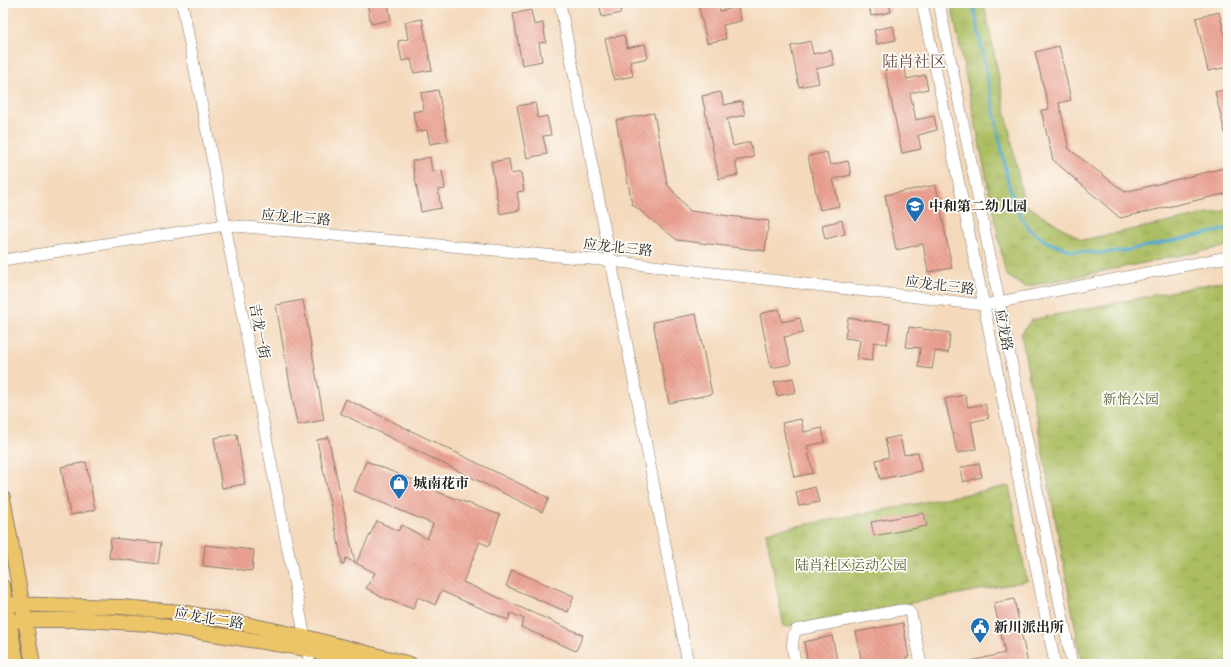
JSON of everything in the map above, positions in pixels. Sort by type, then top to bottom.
[{"type":"main road","points":[[3,498],[33,664]]},
{"type":"main road","points":[[3,587],[12,663]]},
{"type":"main road","name":"应龙北二路","points":[[5,604],[122,607],[180,612],[236,622],[306,643],[359,664]]},
{"type":"main road","name":"应龙北二路","points":[[6,621],[84,620],[150,624],[306,643],[410,664]]},
{"type":"street","name":"吉龙一街","points":[[182,3],[310,664]]},
{"type":"street","points":[[560,3],[688,664]]},
{"type":"street","name":"应龙路","points":[[922,3],[984,305],[1055,664]]},
{"type":"street","name":"应龙路","points":[[939,3],[1072,664]]},
{"type":"street","name":"应龙北三路","points":[[3,260],[225,225],[611,261],[984,305],[1228,257]]},
{"type":"street","points":[[796,664],[792,643],[796,630],[907,610],[911,614],[921,664]]},
{"type":"green space","points":[[951,3],[984,3],[1024,204],[1082,240],[1228,210],[1228,246],[1025,287],[1006,275]]},
{"type":"green space","name":"新怡公园","points":[[1228,280],[1228,664],[1082,664],[1021,334],[1031,320]]},
{"type":"green space","name":"陆肖社区运动公园","points":[[1009,486],[1027,581],[784,627],[766,532]]},
{"type":"building","points":[[367,3],[388,3],[391,20],[371,24]]},
{"type":"building","points":[[599,3],[619,3],[621,13],[602,17]]},
{"type":"building","points":[[698,3],[719,3],[720,11],[738,7],[741,21],[723,25],[726,39],[707,43]]},
{"type":"building","points":[[869,3],[889,3],[891,12],[871,16]]},
{"type":"building","points":[[531,10],[534,25],[543,23],[546,42],[539,43],[542,61],[522,65],[513,14]]},
{"type":"building","points":[[1219,12],[1228,50],[1228,67],[1208,71],[1196,18]]},
{"type":"building","points":[[422,19],[432,70],[414,73],[411,59],[402,61],[398,41],[408,39],[405,22]]},
{"type":"building","points":[[893,26],[896,40],[877,44],[874,30]]},
{"type":"building","points":[[624,35],[627,48],[645,44],[648,58],[630,62],[633,76],[614,80],[605,39]]},
{"type":"building","points":[[810,41],[813,54],[831,50],[834,65],[816,69],[819,83],[799,87],[791,46]]},
{"type":"building","points":[[1059,46],[1071,100],[1059,103],[1069,149],[1125,192],[1228,167],[1228,193],[1120,218],[1053,160],[1041,110],[1049,109],[1035,52]]},
{"type":"building","points":[[904,66],[907,79],[925,75],[928,89],[910,93],[916,120],[934,116],[937,130],[918,135],[921,149],[902,153],[885,70]]},
{"type":"building","points":[[1228,89],[1228,133],[1225,133],[1215,92]]},
{"type":"building","points":[[438,90],[448,141],[430,144],[427,130],[417,132],[413,112],[424,110],[421,93]]},
{"type":"building","points":[[721,92],[724,105],[742,101],[745,115],[727,119],[733,146],[750,142],[754,157],[735,161],[738,175],[719,179],[702,96]]},
{"type":"building","points":[[535,103],[538,118],[547,116],[551,135],[543,136],[547,154],[527,158],[517,106]]},
{"type":"building","points":[[654,113],[667,184],[690,211],[769,221],[765,251],[677,240],[632,204],[616,120]]},
{"type":"building","points":[[827,152],[830,165],[848,161],[851,175],[833,179],[839,206],[820,210],[808,156]]},
{"type":"building","points":[[430,157],[432,172],[442,170],[445,189],[438,190],[441,208],[421,212],[412,161]]},
{"type":"building","points":[[509,159],[511,174],[521,172],[524,191],[517,192],[520,210],[500,214],[491,162]]},
{"type":"building","points":[[936,185],[952,268],[928,272],[923,244],[896,250],[885,195]]},
{"type":"building","points":[[842,220],[845,234],[825,239],[822,225]]},
{"type":"building","points":[[303,300],[324,420],[297,425],[276,305]]},
{"type":"building","points":[[779,309],[782,322],[800,318],[803,333],[784,337],[791,364],[771,368],[760,314]]},
{"type":"building","points":[[696,314],[712,394],[669,403],[653,322]]},
{"type":"building","points":[[848,318],[890,324],[887,344],[874,342],[872,361],[857,359],[860,340],[845,338]]},
{"type":"building","points":[[909,327],[950,333],[948,353],[935,351],[932,369],[918,367],[920,348],[906,347]]},
{"type":"building","points":[[793,378],[796,392],[777,396],[774,382]]},
{"type":"building","points":[[965,395],[968,407],[985,404],[989,418],[971,422],[976,449],[957,453],[945,399]]},
{"type":"building","points":[[346,399],[549,498],[542,512],[340,413]]},
{"type":"building","points":[[801,419],[804,432],[822,428],[825,442],[807,446],[813,473],[794,477],[782,423]]},
{"type":"building","points":[[237,434],[245,484],[222,488],[214,438]]},
{"type":"building","points":[[328,436],[355,563],[346,558],[343,566],[317,440],[327,438]]},
{"type":"building","points":[[900,436],[904,455],[918,452],[921,471],[880,479],[876,460],[889,457],[885,439]]},
{"type":"building","points":[[366,461],[438,490],[438,492],[500,515],[489,546],[480,542],[463,582],[583,635],[576,651],[521,627],[524,619],[511,613],[508,620],[441,591],[435,605],[418,597],[413,609],[381,597],[366,588],[375,573],[356,563],[377,521],[398,531],[402,525],[427,539],[433,524],[354,491]]},
{"type":"building","points":[[86,462],[95,510],[70,515],[61,467]]},
{"type":"building","points":[[979,463],[982,477],[963,482],[960,468]]},
{"type":"building","points":[[815,487],[819,502],[799,506],[796,492]]},
{"type":"building","points":[[924,513],[927,526],[874,536],[871,522]]},
{"type":"building","points":[[111,538],[161,543],[158,564],[109,558]]},
{"type":"building","points":[[205,545],[254,550],[252,571],[203,566]]},
{"type":"building","points":[[512,570],[574,596],[568,612],[506,586]]},
{"type":"building","points":[[1014,599],[1028,664],[971,664],[971,661],[1005,653],[994,603]]},
{"type":"building","points":[[903,623],[909,657],[906,657],[907,664],[862,664],[856,632]]},
{"type":"building","points":[[832,636],[838,664],[808,664],[804,642]]},
{"type":"waterway","points":[[973,3],[1008,183],[1018,211],[1029,229],[1047,242],[1072,251],[1098,253],[1124,251],[1228,229]]},
{"type":"place","name":"中和第二幼儿园","points":[[915,223]]},
{"type":"place","name":"城南花市","points":[[399,500]]},
{"type":"place","name":"新川派出所","points":[[980,644]]},
{"type":"district","name":"陆肖社区","points":[[914,61]]}]
